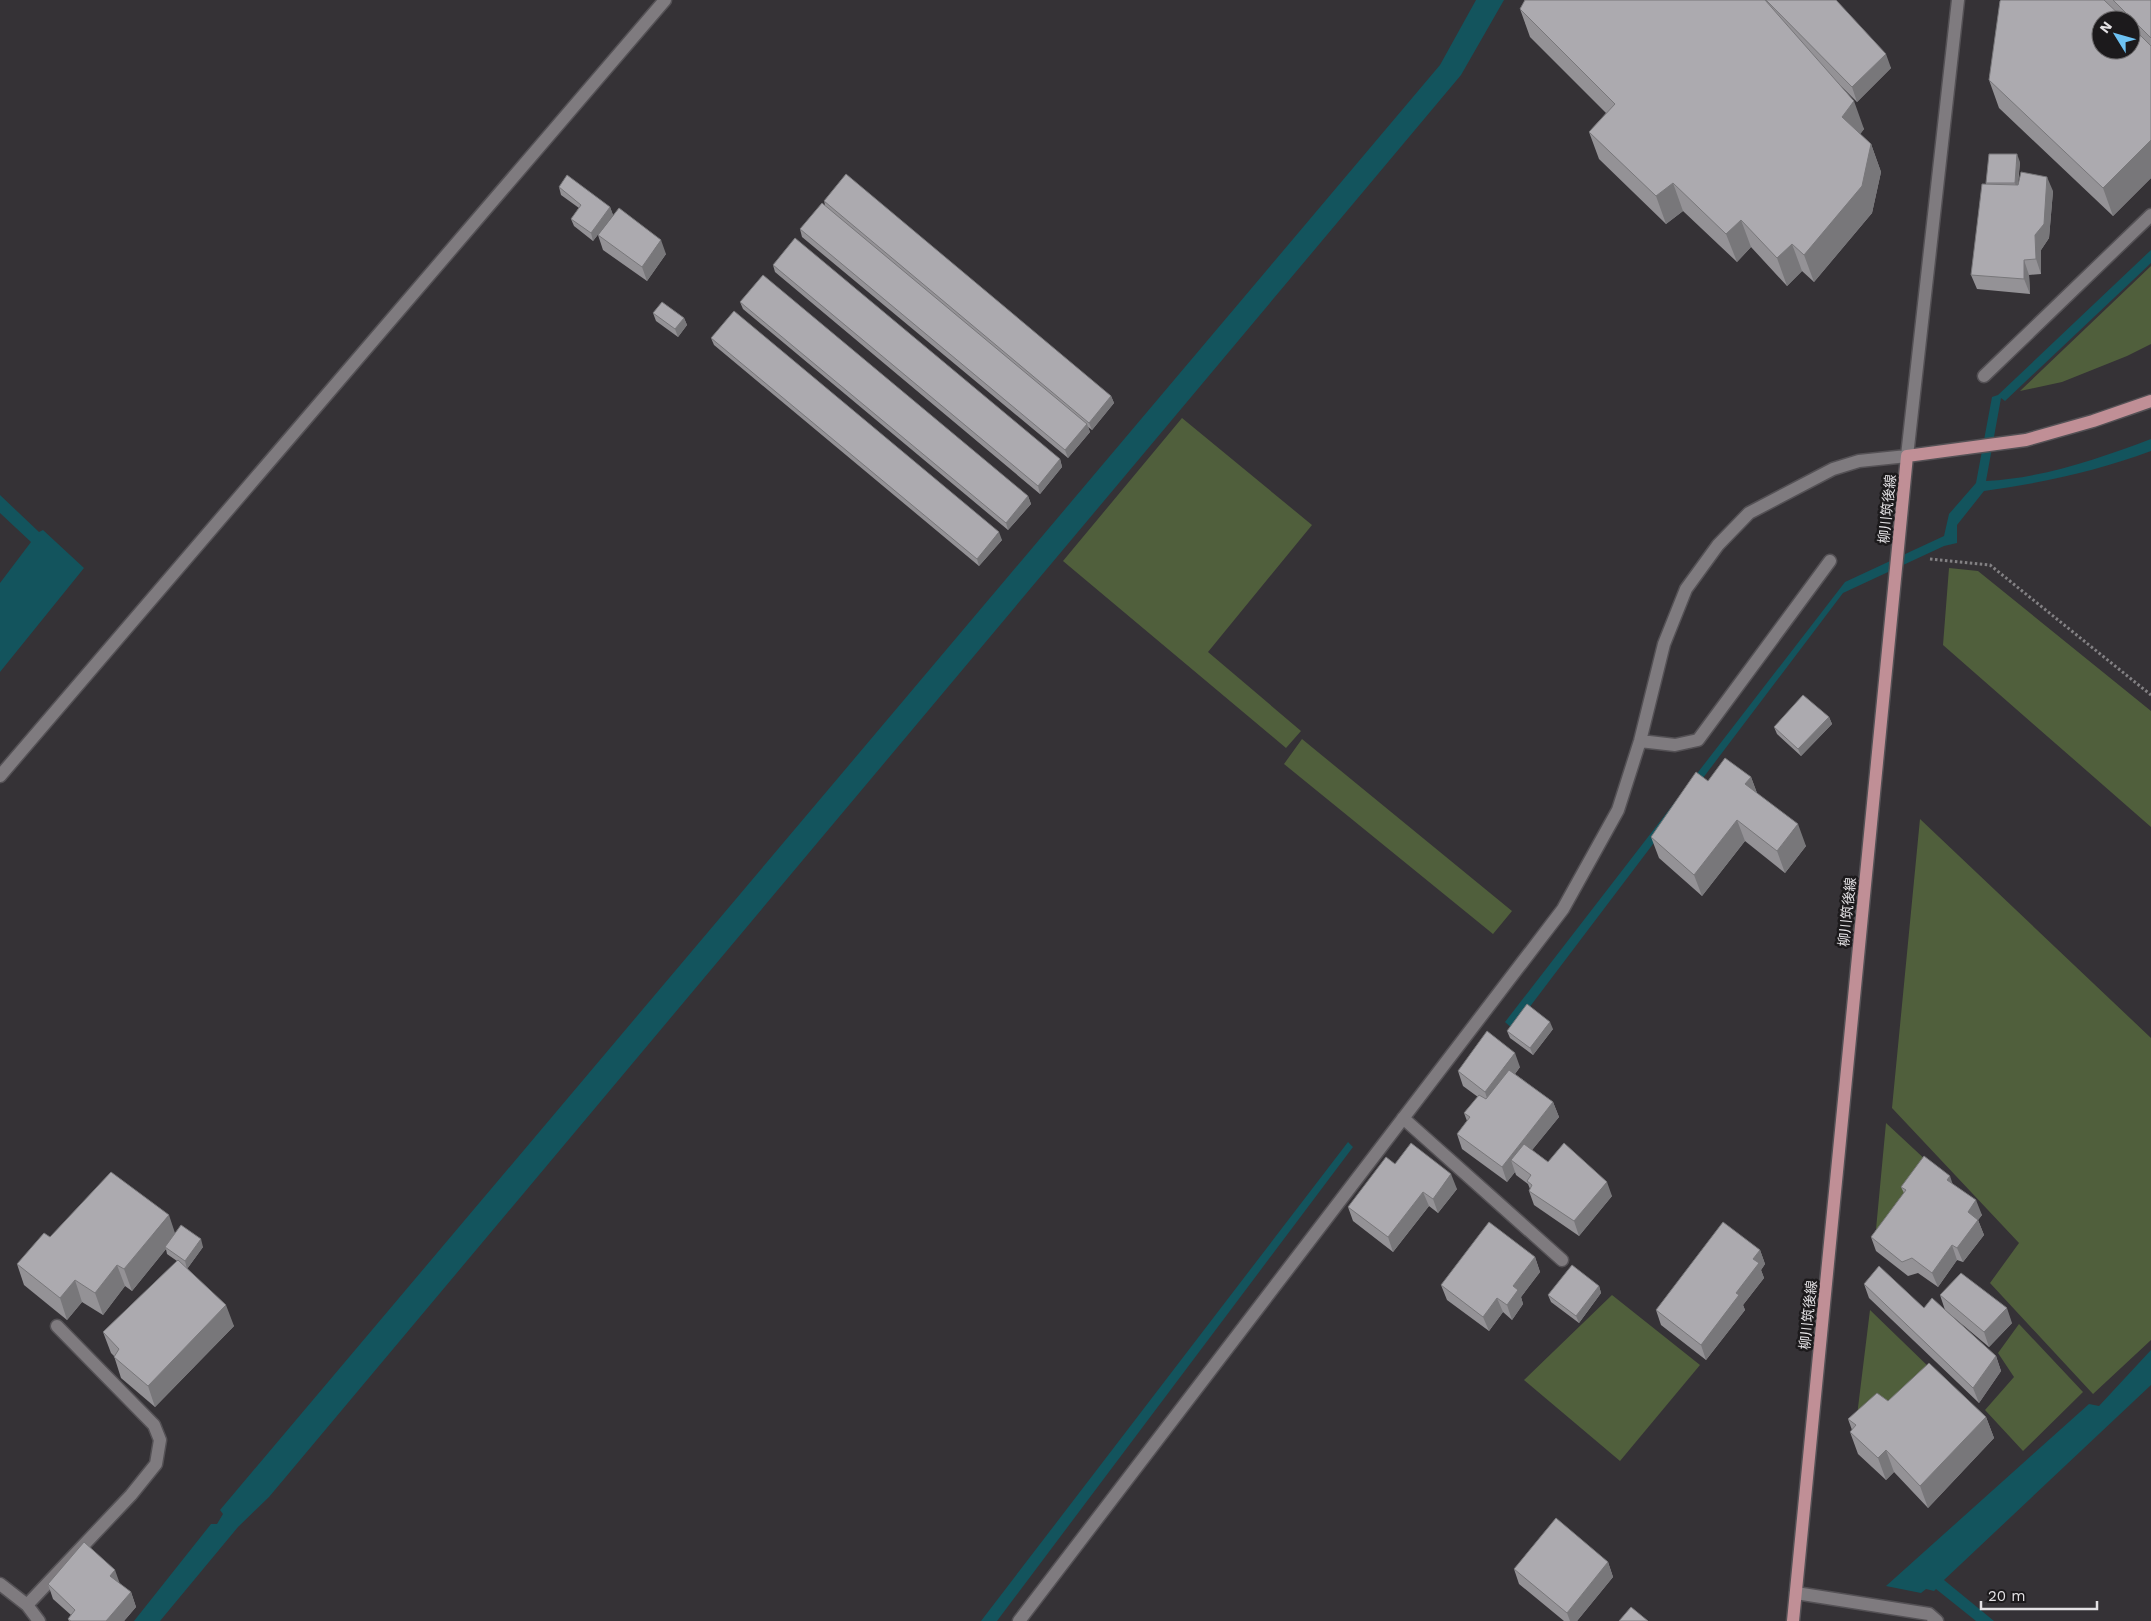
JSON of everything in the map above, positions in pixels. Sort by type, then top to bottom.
[{"type":"main road","points":[[1907,456],[2026,440],[2093,421],[2151,401]]},
{"type":"main road","name":"柳川筑後線","points":[[1793,1621],[1907,456]]},
{"type":"street","points":[[0,776],[664,0]]},
{"type":"street","points":[[1019,1621],[1562,909],[1618,810],[1640,741],[1664,644],[1686,589],[1718,545],[1749,513],[1832,469],[1859,461],[1907,456],[1958,0]]},
{"type":"street","points":[[1984,376],[2151,215]]},
{"type":"street","points":[[1640,741],[1675,745],[1698,740],[1830,561]]},
{"type":"street","points":[[1403,1118],[1562,1260]]},
{"type":"street","points":[[27,1605],[136,1489],[156,1464],[160,1440],[154,1426],[57,1326]]},
{"type":"street","points":[[0,1584],[27,1605],[39,1621]]},
{"type":"street","points":[[1796,1593],[1928,1614],[1937,1621]]},
{"type":"path","points":[[1930,559],[1990,565],[2151,695]]},
{"type":"green space","points":[[2151,266],[2151,344],[2127,356],[2062,382],[2020,391]]},
{"type":"green space","points":[[1182,418],[1312,525],[1208,652],[1301,731],[1286,748],[1063,561]]},
{"type":"green space","points":[[1949,568],[1978,571],[2151,711],[2151,827],[1943,645]]},
{"type":"green space","points":[[1302,739],[1512,911],[1493,934],[1284,764]]},
{"type":"green space","points":[[1920,819],[2151,1038],[2151,1340],[2093,1394],[1990,1283],[2019,1243],[1892,1108]]},
{"type":"green space","points":[[1886,1123],[1929,1163],[1875,1240]]},
{"type":"green space","points":[[1612,1295],[1700,1365],[1620,1461],[1524,1380]]},
{"type":"green space","points":[[1870,1310],[1933,1371],[1855,1432]]},
{"type":"green space","points":[[2019,1324],[2083,1392],[2023,1451],[1985,1410],[2014,1377],[1998,1353]]},
{"type":"water","points":[[1476,0],[1504,0],[1461,75],[269,1497],[238,1527],[160,1621],[134,1621],[211,1524],[217,1524],[223,1514],[220,1510],[1440,65]]},
{"type":"water","points":[[2151,250],[2151,263],[2005,401],[2001,398],[1986,481],[2049,472],[2111,454],[2151,439],[2151,451],[2069,476],[1984,491],[1957,525],[1957,543],[1944,546],[1843,593],[1513,1029],[1505,1022],[1845,582],[1944,536],[1949,514],[1976,483],[1992,397],[1998,395]]},
{"type":"water","points":[[0,495],[39,532],[43,530],[84,568],[0,672],[0,583],[31,542],[0,513]]},
{"type":"water","points":[[1348,1142],[1353,1147],[997,1621],[981,1621]]},
{"type":"water","points":[[2151,1350],[2151,1385],[1944,1580],[1994,1621],[1976,1621],[1936,1589],[1934,1591],[1926,1589],[1921,1593],[1886,1586],[2089,1404],[2099,1406]]},
{"type":"building","points":[[1525,0],[1765,0],[1854,101],[1842,117],[1871,144],[1862,186],[1804,255],[1792,244],[1777,258],[1741,220],[1726,234],[1673,183],[1656,196],[1589,132],[1615,104],[1520,9]]},
{"type":"building","points":[[1766,0],[1836,0],[1886,54],[1852,87]]},
{"type":"building","points":[[2104,0],[2114,10],[2091,10],[2091,60],[2141,60],[2141,36],[2151,46],[2151,140],[2103,188],[1989,80],[2000,1]]},
{"type":"building","points":[[2113,0],[2151,0],[2151,38],[2141,28],[2141,10],[2123,10]]},
{"type":"building","points":[[1989,154],[2017,154],[2015,183],[1986,183]]},
{"type":"building","points":[[2021,172],[2047,177],[2044,224],[2035,235],[2036,259],[2024,260],[2024,279],[1971,275],[1982,184],[2018,185]]},
{"type":"building","points":[[846,174],[1111,396],[1089,423],[824,201]]},
{"type":"building","points":[[567,175],[610,207],[591,233],[571,219],[581,205],[559,187]]},
{"type":"building","points":[[822,203],[1087,424],[1065,450],[800,229]]},
{"type":"building","points":[[619,208],[661,240],[642,267],[598,235]]},
{"type":"building","points":[[795,238],[1060,459],[1038,486],[773,265]]},
{"type":"building","points":[[763,275],[1028,496],[1006,523],[740,302]]},
{"type":"building","points":[[662,302],[684,318],[675,329],[653,313]]},
{"type":"building","points":[[734,311],[999,532],[977,559],[711,338]]},
{"type":"building","points":[[1803,695],[1829,717],[1798,749],[1774,727]]},
{"type":"building","points":[[1725,758],[1751,777],[1745,784],[1798,824],[1777,851],[1737,820],[1694,875],[1651,837],[1696,772],[1708,781]]},
{"type":"building","points":[[1527,1004],[1550,1022],[1530,1048],[1507,1031]]},
{"type":"building","points":[[1487,1031],[1515,1053],[1485,1092],[1458,1071]]},
{"type":"building","points":[[1509,1070],[1553,1102],[1502,1167],[1457,1134],[1470,1117],[1464,1113],[1479,1095],[1486,1099]]},
{"type":"building","points":[[1411,1143],[1451,1174],[1433,1199],[1423,1192],[1388,1237],[1348,1207],[1386,1157],[1395,1164]]},
{"type":"building","points":[[1564,1143],[1607,1182],[1574,1221],[1529,1191],[1532,1185],[1527,1181],[1531,1175],[1511,1160],[1524,1144],[1548,1162]]},
{"type":"building","points":[[1924,1156],[1950,1176],[1947,1180],[1976,1200],[1968,1212],[1978,1220],[1957,1248],[1952,1245],[1932,1273],[1912,1258],[1902,1262],[1871,1237],[1906,1190],[1901,1187]]},
{"type":"building","points":[[111,1172],[169,1215],[124,1269],[117,1265],[95,1293],[75,1280],[60,1298],[17,1264],[44,1233],[50,1237]]},
{"type":"building","points":[[1489,1222],[1535,1257],[1513,1286],[1518,1290],[1507,1305],[1497,1298],[1483,1317],[1441,1285]]},
{"type":"building","points":[[1723,1222],[1760,1250],[1753,1259],[1759,1263],[1736,1293],[1739,1295],[1701,1345],[1656,1310]]},
{"type":"building","points":[[181,1225],[201,1239],[185,1261],[165,1247]]},
{"type":"building","points":[[178,1260],[226,1305],[148,1386],[114,1357],[119,1349],[103,1332]]},
{"type":"building","points":[[1572,1265],[1599,1286],[1576,1316],[1548,1295]]},
{"type":"building","points":[[1879,1266],[1924,1308],[1932,1298],[1996,1356],[1973,1388],[1864,1284]]},
{"type":"building","points":[[1961,1273],[2007,1308],[1984,1332],[1940,1295]]},
{"type":"building","points":[[1929,1363],[1986,1417],[1920,1486],[1886,1450],[1878,1458],[1850,1432],[1856,1425],[1848,1419],[1877,1393],[1888,1401]]},
{"type":"building","points":[[1556,1518],[1608,1562],[1567,1613],[1514,1569]]},
{"type":"building","points":[[84,1542],[115,1570],[110,1576],[131,1592],[106,1621],[71,1621],[68,1619],[75,1610],[48,1584]]},
{"type":"building","points":[[1631,1607],[1648,1621],[1619,1621]]}]
